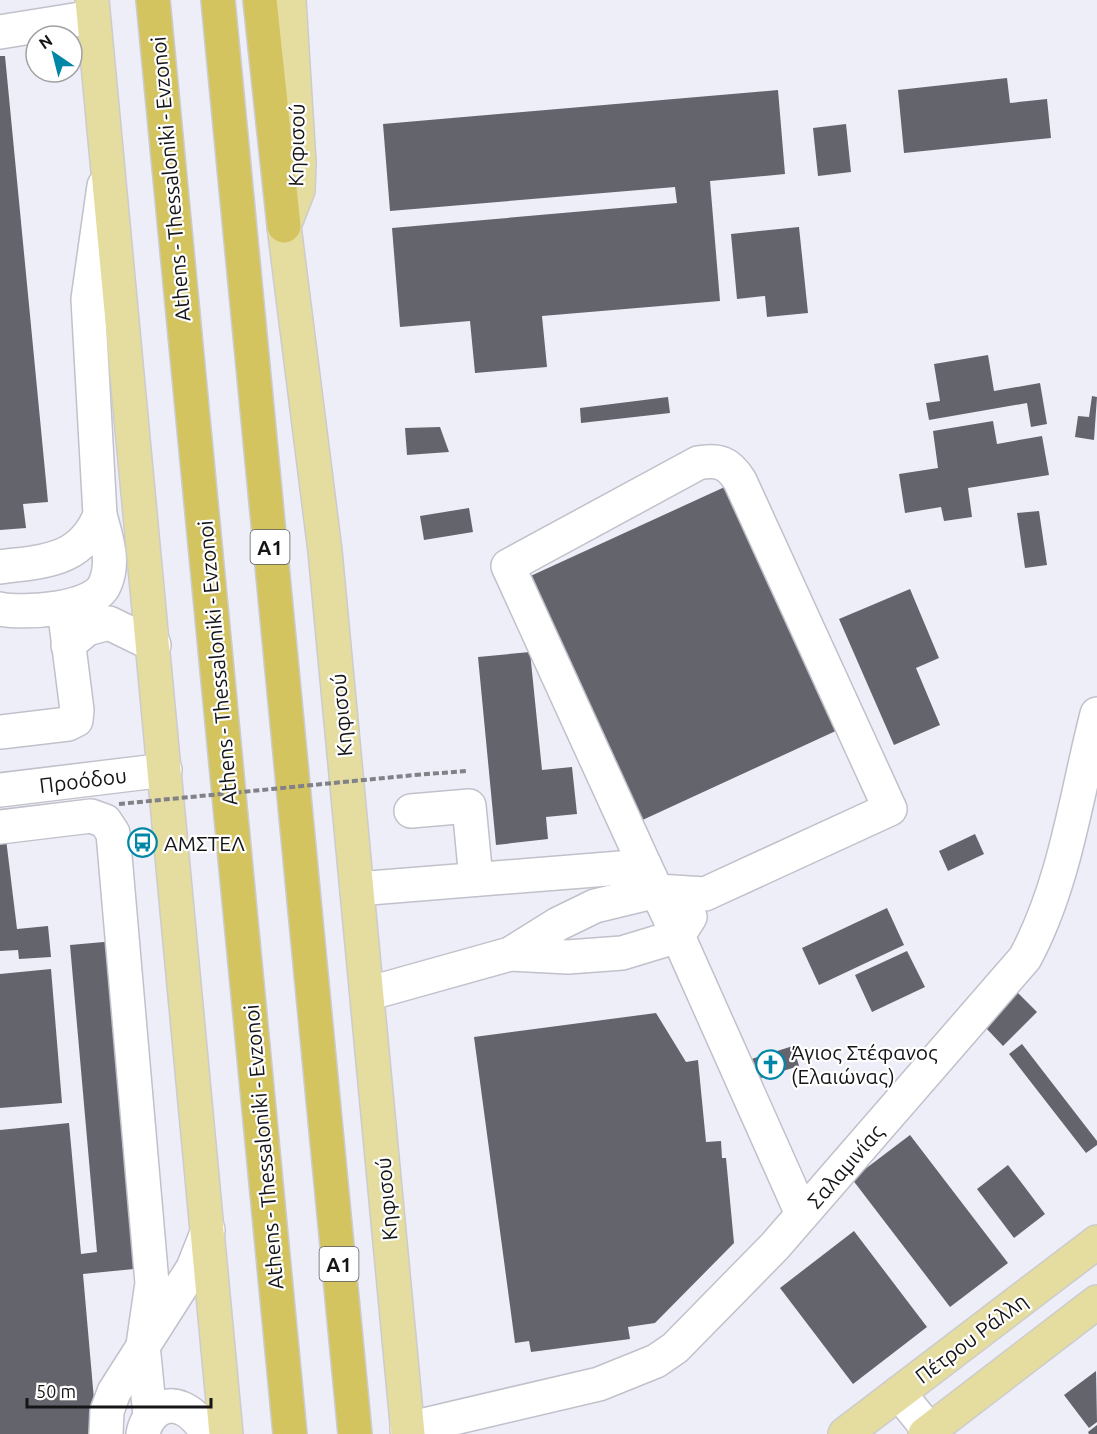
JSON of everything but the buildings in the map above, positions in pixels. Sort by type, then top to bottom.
[{"type":"highway","name":"Athens - Thessaloniki - Evzonoi","points":[[153,0],[290,1434]]},
{"type":"highway","name":"Α1","points":[[218,0],[355,1434]]},
{"type":"highway","points":[[260,0],[284,226]]},
{"type":"main road","name":"Κηφισού","points":[[289,0],[299,162],[298,190],[284,226],[326,552],[407,1432]]},
{"type":"main road","points":[[93,9],[226,1434]]},
{"type":"main road","name":"Πέτρου Ράλλη","points":[[845,1434],[1097,1242]]},
{"type":"main road","points":[[929,1433],[1097,1302]]},
{"type":"street","points":[[0,32],[93,9]]},
{"type":"street","points":[[0,609],[64,608],[90,599],[105,586],[110,563],[100,515],[88,299],[108,152]]},
{"type":"street","points":[[510,954],[568,957],[622,953],[678,936],[705,894],[890,808],[740,482],[724,462],[712,460],[698,463],[508,566],[678,936],[802,1214]]},
{"type":"street","points":[[0,568],[53,560],[68,553],[90,534],[100,515]]},
{"type":"street","points":[[0,568],[64,608]]},
{"type":"street","points":[[0,732],[68,724],[75,720],[77,710],[64,608]]},
{"type":"street","points":[[68,645],[87,629],[109,623],[154,645]]},
{"type":"street","name":"Σαλαμινίας","points":[[407,1432],[576,1390],[656,1361],[691,1335],[802,1214],[1025,958],[1038,934],[1057,882],[1097,714]]},
{"type":"street","name":"Προόδου","points":[[0,790],[165,770]]},
{"type":"street","points":[[411,811],[470,806],[476,879]]},
{"type":"street","points":[[0,827],[91,816],[105,821],[113,834],[152,1283],[143,1345],[147,1425]]},
{"type":"street","points":[[357,889],[476,879],[651,878],[705,894]]},
{"type":"street","points":[[367,994],[510,954],[558,924],[651,878]]},
{"type":"street","points":[[106,1434],[107,1411],[114,1392],[193,1268],[208,1230]]},
{"type":"street","points":[[899,1393],[929,1433]]},
{"type":"street","points":[[147,1425],[156,1410],[182,1408],[209,1434]]},
{"type":"path","points":[[119,804],[466,771]]},
{"type":"place","name":"ΑΜΣΤΕΛ","points":[[143,843]]},
{"type":"place","name":"Άγιος Στέφανος (Ελαιώνας)","points":[[770,1064]]}]
